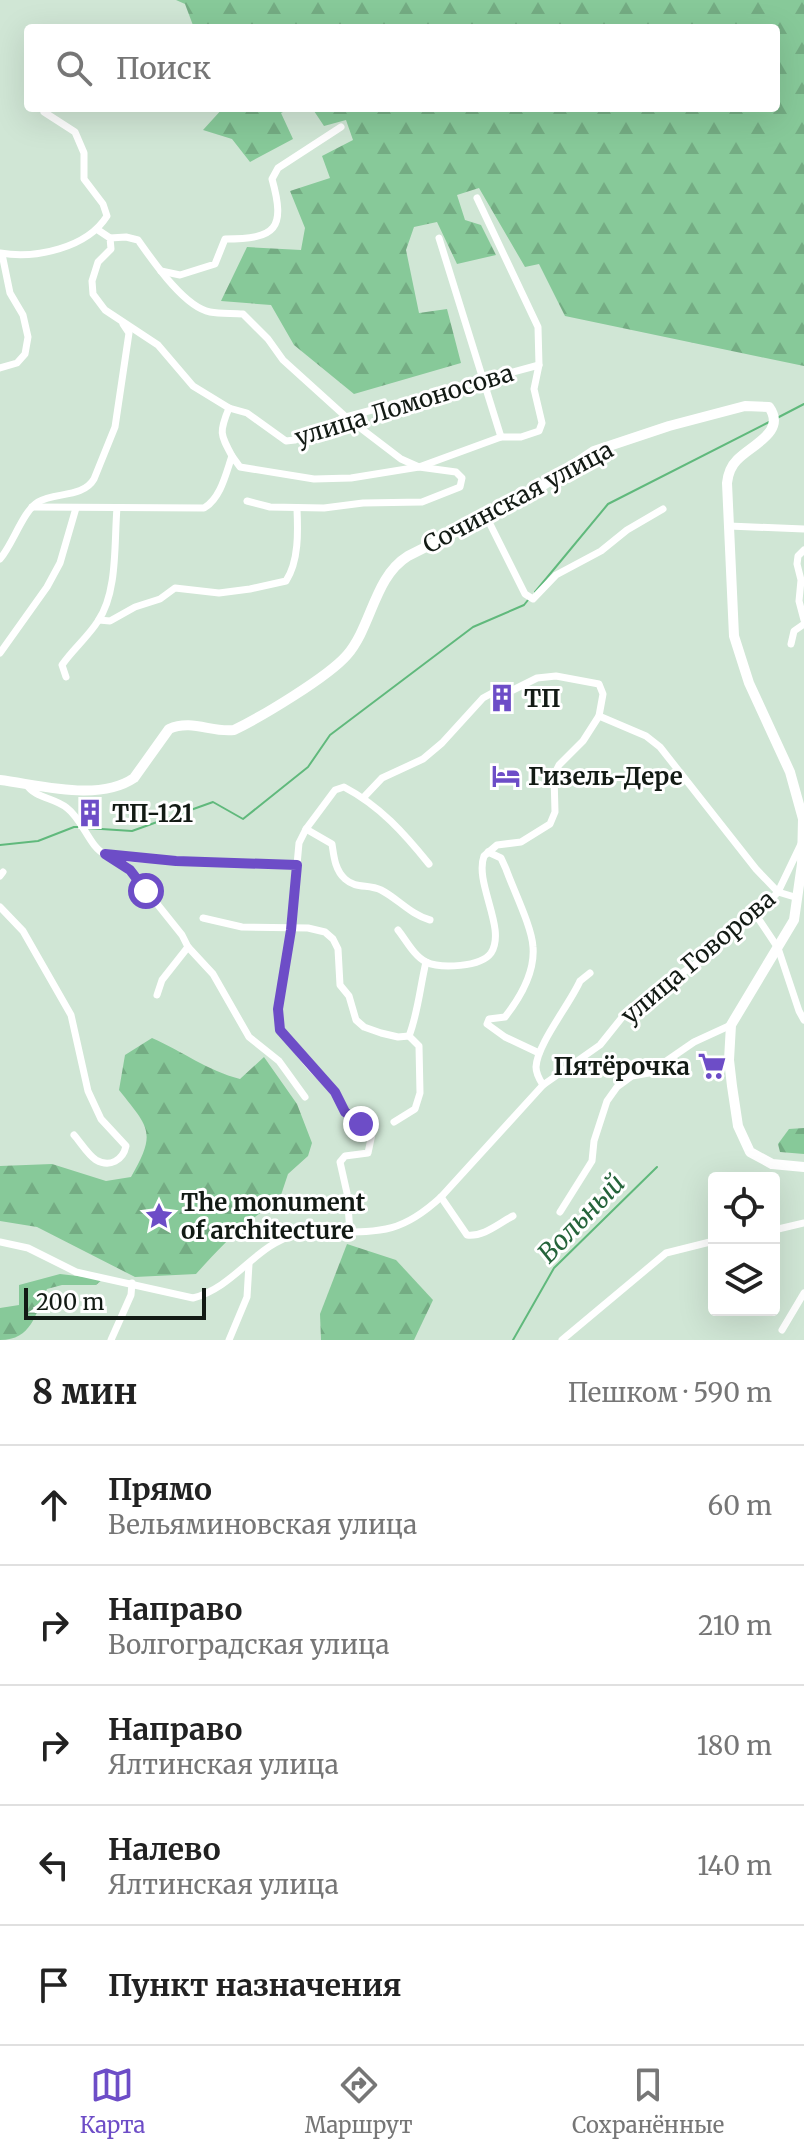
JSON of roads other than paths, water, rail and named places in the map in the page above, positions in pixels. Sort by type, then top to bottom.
[{"type":"highway","name":"Сочинская улица","points":[[0,780],[99,791],[111,789],[134,778],[164,734],[174,726],[187,724],[228,731],[250,723],[347,655],[398,562],[549,483],[594,451],[745,406],[769,407],[774,420],[764,439],[735,462],[727,483],[734,636],[749,683],[780,746],[798,795],[803,819],[800,915],[731,1025],[729,1060],[738,1126],[746,1147],[767,1162],[804,1167]]},
{"type":"street","points":[[0,368],[17,363],[25,354],[28,337],[23,315],[10,293],[1,253],[41,255],[98,230],[107,216],[103,204],[84,179],[84,153],[75,132],[44,112]]},
{"type":"street","points":[[159,271],[180,275],[215,264],[225,239],[246,239],[270,231],[278,222],[280,206],[272,179],[278,168],[341,127]]},
{"type":"street","name":"улица Ломоносова","points":[[477,198],[538,327],[539,365],[534,389],[542,423],[539,431],[521,437],[501,437]]},
{"type":"street","points":[[98,230],[110,238],[138,240],[159,271],[207,312],[243,314],[268,339],[283,360],[346,417],[401,459],[419,467],[456,472],[462,478],[460,487],[422,502],[297,509],[247,501]]},
{"type":"street","name":"улица Ломоносова","points":[[110,238],[111,249],[98,262],[92,281],[93,294],[105,310],[158,345],[193,386],[228,407],[247,413],[286,441],[295,440],[346,417],[539,365]]},
{"type":"street","points":[[228,407],[221,436],[240,467],[314,479],[351,478],[419,467],[501,437],[439,238]]},
{"type":"street","points":[[0,559],[11,547],[32,507],[41,500],[79,491],[90,486],[94,479],[115,427],[129,333],[122,322]]},
{"type":"street","points":[[32,507],[204,508],[218,493],[232,456]]},
{"type":"street","points":[[0,653],[47,587],[60,563],[76,508]]},
{"type":"street","points":[[66,677],[62,665],[99,620],[114,571],[117,508]]},
{"type":"street","points":[[99,620],[110,621],[135,607],[160,599],[175,588],[219,593],[286,581],[292,572],[296,550],[297,509]]},
{"type":"street","points":[[487,518],[527,594],[533,599],[556,575],[601,551],[627,530],[663,509]]},
{"type":"street","points":[[729,526],[804,529]]},
{"type":"street","points":[[791,644],[794,631],[804,622],[799,601],[801,580],[797,564],[798,556],[804,550]]},
{"type":"street","points":[[364,797],[382,778],[423,759],[483,698],[494,692],[513,690],[537,678],[556,676],[599,684],[603,689],[599,716],[583,741],[559,765],[554,775],[555,812],[550,824],[521,842],[497,845],[482,861],[494,928],[493,949],[489,955],[474,963],[442,966],[426,962],[398,930]]},
{"type":"street","points":[[599,716],[646,736],[660,747],[756,869],[778,892],[801,892]]},
{"type":"street","points":[[26,784],[32,794],[63,804],[87,830],[91,842],[130,870],[182,935],[188,947],[213,974],[249,1037],[279,1061],[305,1097]]},
{"type":"street","points":[[350,1232],[347,1193],[340,1162],[345,1156],[368,1153],[372,1134],[345,1112],[335,1092],[280,1030],[278,1009],[291,930],[299,843],[335,790],[344,787],[364,797],[388,816],[429,864]]},
{"type":"street","points":[[306,829],[332,844],[337,869],[344,878],[357,887],[374,887],[391,895],[422,918],[430,920]]},
{"type":"street","name":"улица Говорова","points":[[0,1242],[28,1248],[76,1272],[193,1298],[210,1293],[278,1241],[298,1233],[378,1232],[402,1225],[441,1197],[543,1085],[600,1045],[628,1010],[700,961],[756,915],[778,892],[803,839]]},
{"type":"street","points":[[488,852],[501,858],[533,945],[530,967],[519,998],[505,1017],[489,1019],[487,1024],[505,1037],[539,1053]]},
{"type":"street","points":[[105,854],[176,861],[297,865]]},
{"type":"street","points":[[0,907],[23,931],[71,1015],[88,1091],[101,1119],[126,1146],[121,1159],[109,1163],[96,1160],[74,1135]]},
{"type":"street","points":[[756,915],[778,948],[804,1020]]},
{"type":"street","points":[[203,918],[226,925],[325,932],[338,949],[340,985],[349,996],[356,1020],[364,1027],[398,1037],[409,1036]]},
{"type":"street","points":[[157,995],[162,980],[188,947]]},
{"type":"street","points":[[409,1036],[415,1021],[418,990],[426,962]]},
{"type":"street","points":[[543,1085],[537,1077],[539,1053],[580,981],[590,973]]},
{"type":"street","points":[[560,1212],[592,1161],[594,1141],[607,1101],[617,1087],[632,1076],[649,1073],[694,1042],[731,1025]]},
{"type":"street","points":[[394,1122],[415,1109],[420,1093],[419,1046],[409,1036]]},
{"type":"street","points":[[441,1197],[467,1235],[481,1234],[513,1216]]},
{"type":"street","points":[[780,1229],[804,1223]]},
{"type":"street","points":[[562,1340],[666,1253],[708,1242]]},
{"type":"street","points":[[229,1340],[247,1297],[249,1264]]},
{"type":"street","points":[[111,1340],[131,1295],[132,1283]]},
{"type":"street","points":[[782,1330],[804,1293]]},
{"type":"waterway","points":[[777,418],[804,404]]},
{"type":"waterway","points":[[535,592],[608,504],[771,421]]},
{"type":"waterway","points":[[86,828],[132,831],[213,802],[243,819],[308,767],[330,735],[473,627],[524,605],[528,600]]},
{"type":"waterway","points":[[0,845],[38,841],[80,827]]},
{"type":"waterway","name":"Вольный","points":[[513,1340],[554,1268],[657,1167]]},
{"type":"place","name":"ТП","points":[[502,698]]},
{"type":"place","name":"Гизель-Дере","points":[[506,776]]},
{"type":"place","name":"ТП-121","points":[[90,813]]},
{"type":"place","name":"Пятёрочка","points":[[712,1066]]},
{"type":"place","name":"The monument of architecture","points":[[159,1216]]}]
